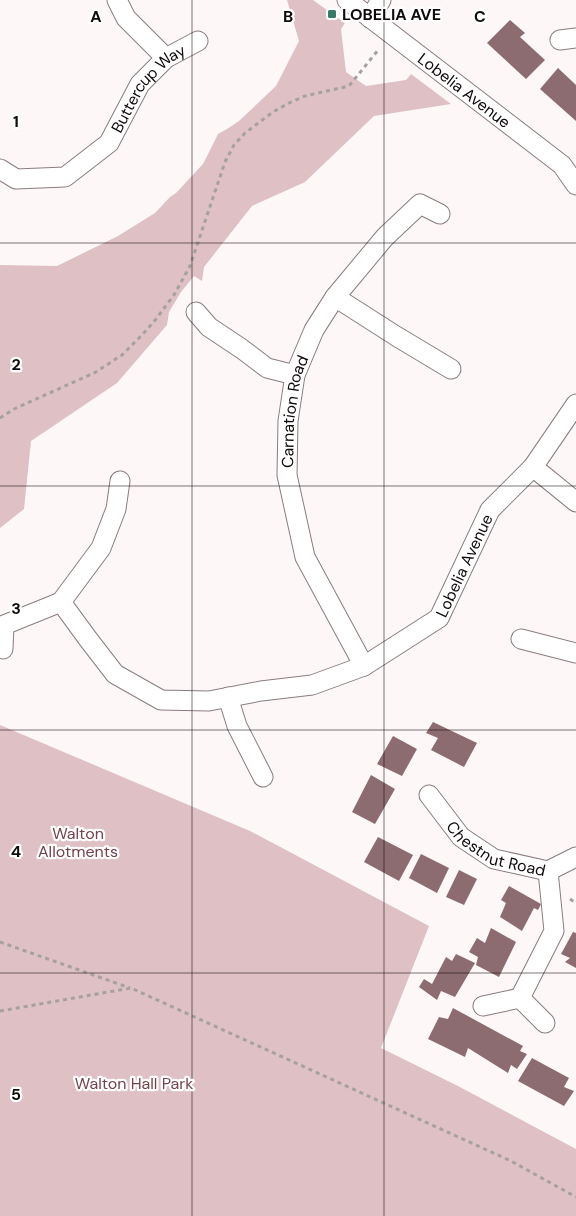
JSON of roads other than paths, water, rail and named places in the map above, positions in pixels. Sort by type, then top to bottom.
[{"type":"street","points":[[117,0],[126,18],[166,58]]},
{"type":"street","name":"Lobelia Avenue","points":[[347,0],[562,165],[576,185]]},
{"type":"street","points":[[370,18],[381,0]]},
{"type":"street","name":"Buttercup Way","points":[[0,169],[16,179],[65,177],[109,143],[140,84],[166,58],[198,41]]},
{"type":"street","name":"Carnation Road","points":[[364,666],[305,557],[287,475],[288,421],[295,375],[314,330],[335,297],[385,237],[420,204],[440,214]]},
{"type":"street","points":[[335,297],[451,369]]},
{"type":"street","points":[[196,312],[209,327],[267,368],[295,375]]},
{"type":"street","name":"Lobelia Avenue","points":[[61,602],[115,674],[160,700],[209,701],[261,691],[312,685],[364,666],[439,618],[490,510],[533,468],[576,404]]},
{"type":"street","points":[[533,468],[576,502]]},
{"type":"street","points":[[3,649],[2,624],[61,602],[101,548],[116,509],[120,481]]},
{"type":"street","points":[[522,639],[576,653]]},
{"type":"street","points":[[228,697],[237,726],[263,777]]},
{"type":"street","name":"Chestnut Road","points":[[429,795],[461,837],[494,859],[548,871],[576,857]]},
{"type":"street","points":[[520,998],[554,931],[548,871]]},
{"type":"street","points":[[483,1006],[520,998]]},
{"type":"street","points":[[520,998],[545,1023]]},
{"type":"place","name":"LOBELIA AVE","points":[[332,14]]},
{"type":"park label","name":"Walton Allotments","points":[[78,842]]},
{"type":"park label","name":"Walton Hall Park","points":[[134,1083]]}]
